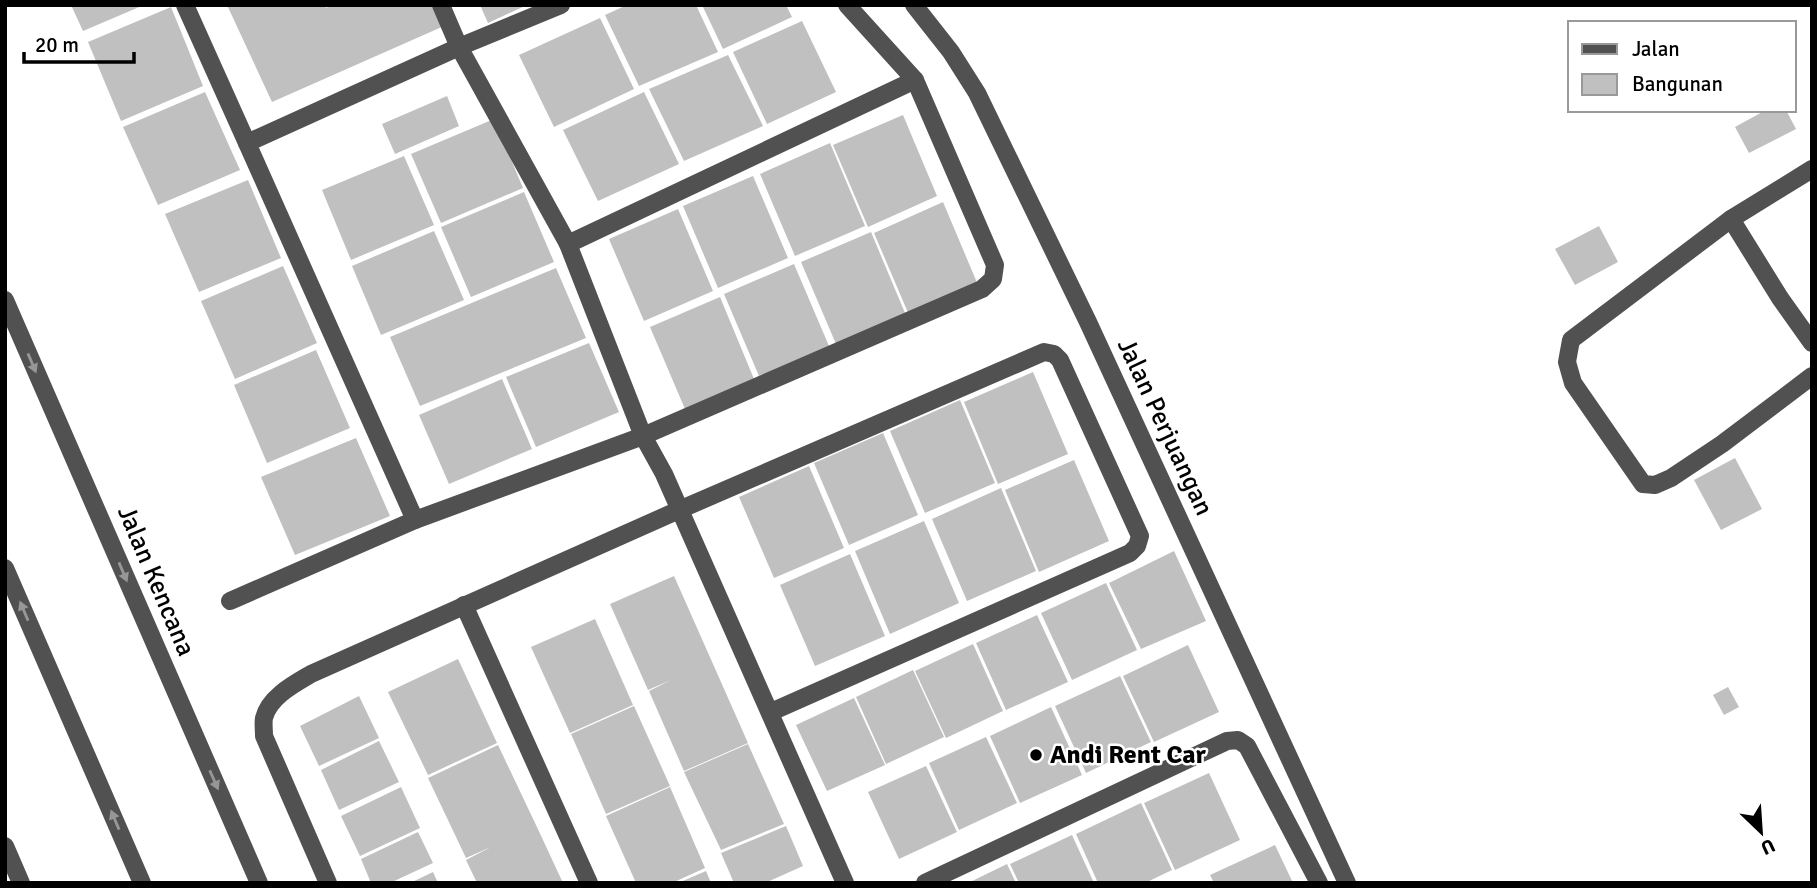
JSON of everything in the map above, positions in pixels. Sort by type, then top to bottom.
[{"type":"street","points":[[185,5],[415,520]]},
{"type":"street","points":[[442,5],[460,47],[568,244],[643,436],[664,474],[845,883]]},
{"type":"street","points":[[247,143],[460,47],[561,5]]},
{"type":"street","points":[[230,601],[415,520],[643,436],[982,289],[993,279],[995,265],[915,80],[847,5]]},
{"type":"street","name":"Jalan Perjuangan","points":[[914,5],[951,52],[977,93],[1088,322],[1347,883]]},
{"type":"street","points":[[568,244],[915,80]]},
{"type":"street","points":[[1812,169],[1731,219],[1571,340],[1567,362],[1573,383],[1643,484],[1655,485],[1671,478],[1722,444],[1812,376]]},
{"type":"street","points":[[1731,219],[1780,298],[1812,343]]},
{"type":"street","name":"Jalan Kencana","points":[[5,300],[259,883]]},
{"type":"street","points":[[328,883],[264,736],[264,717],[288,688],[311,674],[679,510],[1044,352],[1054,354],[1060,360],[1140,536],[1137,546],[1130,553],[771,712]]},
{"type":"street","points":[[5,568],[142,883]]},
{"type":"street","points":[[464,605],[589,883]]},
{"type":"street","points":[[925,883],[1227,741],[1238,740],[1247,746],[1319,883]]},
{"type":"street","points":[[5,846],[21,883]]},
{"type":"building","points":[[71,5],[144,5],[83,31]]},
{"type":"building","points":[[227,5],[325,5],[326,8],[331,5],[435,5],[444,26],[272,102]]},
{"type":"building","points":[[480,5],[527,5],[488,23]]},
{"type":"building","points":[[627,5],[696,5],[718,52],[639,86],[605,15]]},
{"type":"building","points":[[702,5],[786,5],[792,17],[723,49]]},
{"type":"building","points":[[171,7],[203,86],[121,121],[88,42]]},
{"type":"building","points":[[600,18],[634,89],[554,127],[519,55]]},
{"type":"building","points":[[802,21],[836,92],[767,124],[733,52]]},
{"type":"building","points":[[728,55],[763,126],[684,161],[649,89]]},
{"type":"building","points":[[205,92],[240,170],[158,205],[123,127]]},
{"type":"building","points":[[644,92],[679,164],[598,201],[563,130]]},
{"type":"building","points":[[447,96],[459,126],[395,154],[382,124]]},
{"type":"building","points":[[1762,112],[1787,112],[1796,129],[1749,153],[1735,127]]},
{"type":"building","points":[[903,115],[937,196],[868,227],[833,145]]},
{"type":"building","points":[[494,119],[523,188],[441,223],[411,154]]},
{"type":"building","points":[[830,143],[865,226],[795,256],[760,174]]},
{"type":"building","points":[[404,156],[434,225],[351,260],[322,190]]},
{"type":"building","points":[[753,176],[788,258],[718,288],[683,206]]},
{"type":"building","points":[[248,180],[281,258],[199,292],[165,214]]},
{"type":"building","points":[[524,192],[554,262],[471,297],[441,227]]},
{"type":"building","points":[[943,202],[978,285],[909,315],[874,233]]},
{"type":"building","points":[[678,209],[713,291],[644,321],[609,239]]},
{"type":"building","points":[[1599,226],[1618,262],[1575,285],[1555,249]]},
{"type":"building","points":[[434,231],[464,300],[381,335],[352,266]]},
{"type":"building","points":[[871,232],[905,313],[836,344],[801,262]]},
{"type":"building","points":[[794,264],[829,346],[759,376],[724,294]]},
{"type":"building","points":[[283,266],[317,343],[235,379],[201,301]]},
{"type":"building","points":[[556,268],[586,338],[420,406],[390,337]]},
{"type":"building","points":[[720,297],[754,379],[685,409],[650,327]]},
{"type":"building","points":[[589,343],[619,412],[536,447],[506,377]]},
{"type":"building","points":[[316,350],[350,428],[267,463],[234,385]]},
{"type":"building","points":[[1033,372],[1068,454],[998,484],[964,402]]},
{"type":"building","points":[[502,379],[532,449],[449,484],[419,415]]},
{"type":"building","points":[[960,400],[995,483],[925,513],[890,431]]},
{"type":"building","points":[[883,433],[918,515],[849,545],[814,463]]},
{"type":"building","points":[[356,438],[390,516],[295,555],[261,477]]},
{"type":"building","points":[[1735,458],[1762,509],[1721,530],[1694,480]]},
{"type":"building","points":[[1074,460],[1109,541],[1039,572],[1005,490]]},
{"type":"building","points":[[809,466],[844,548],[774,578],[739,497]]},
{"type":"building","points":[[1001,488],[1036,571],[967,601],[932,519]]},
{"type":"building","points":[[924,521],[959,603],[890,634],[855,551]]},
{"type":"building","points":[[1174,551],[1206,621],[1141,649],[1109,583]]},
{"type":"building","points":[[850,554],[885,636],[815,666],[780,585]]},
{"type":"building","points":[[674,576],[748,743],[684,771],[649,691],[671,680],[648,690],[610,604]]},
{"type":"building","points":[[1106,583],[1137,650],[1072,680],[1041,613]]},
{"type":"building","points":[[1037,615],[1068,682],[1006,710],[976,643]]},
{"type":"building","points":[[595,619],[633,705],[570,733],[531,647]]},
{"type":"building","points":[[973,644],[1003,711],[946,738],[915,671]]},
{"type":"building","points":[[1188,645],[1219,712],[1154,742],[1123,676]]},
{"type":"building","points":[[458,659],[497,743],[428,775],[388,692]]},
{"type":"building","points":[[913,670],[944,737],[886,764],[856,697]]},
{"type":"building","points":[[1120,676],[1151,742],[1086,773],[1055,706]]},
{"type":"building","points":[[1728,687],[1739,707],[1724,715],[1713,695]]},
{"type":"building","points":[[359,696],[379,738],[319,766],[300,726]]},
{"type":"building","points":[[854,698],[885,765],[827,791],[796,725]]},
{"type":"building","points":[[634,706],[670,786],[606,814],[571,734]]},
{"type":"building","name":"Andi Rent Car","points":[[1051,707],[1082,775],[1020,803],[990,736]]},
{"type":"building","points":[[986,737],[1017,803],[959,830],[929,763]]},
{"type":"building","points":[[379,741],[399,782],[339,810],[321,770]]},
{"type":"building","points":[[748,744],[784,824],[721,850],[684,772]]},
{"type":"building","points":[[498,745],[563,883],[477,883],[466,860],[491,847],[466,858],[428,778]]},
{"type":"building","points":[[926,766],[957,832],[899,859],[868,792]]},
{"type":"building","points":[[1209,773],[1240,840],[1175,870],[1144,803]]},
{"type":"building","points":[[401,787],[420,828],[360,856],[341,816]]},
{"type":"building","points":[[670,787],[705,868],[672,883],[636,883],[606,816]]},
{"type":"building","points":[[1141,803],[1172,870],[1145,883],[1098,883],[1076,834]]},
{"type":"building","points":[[786,826],[803,866],[765,883],[734,883],[721,853]]},
{"type":"building","points":[[418,832],[433,863],[390,883],[371,883],[361,859]]},
{"type":"building","points":[[1072,835],[1094,883],[1019,883],[1010,864]]},
{"type":"building","points":[[1275,845],[1293,883],[1214,883],[1210,875]]},
{"type":"building","points":[[1007,864],[1016,883],[968,883]]},
{"type":"building","points":[[706,871],[711,883],[678,883]]},
{"type":"building","points":[[433,872],[438,883],[410,883]]},
{"type":"place","name":"Andi Rent Car","points":[[1036,755]]}]
